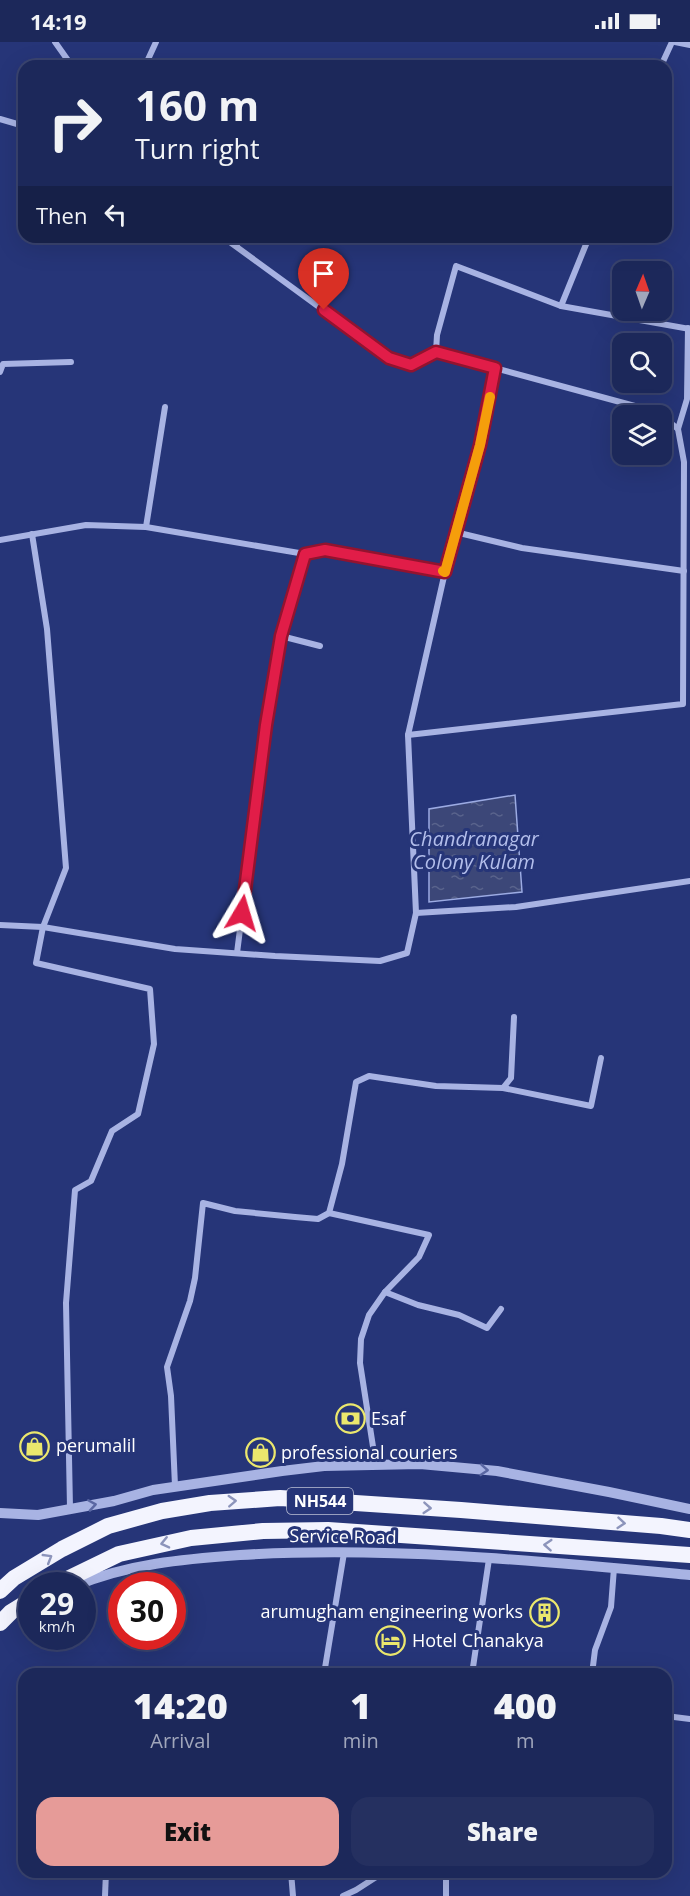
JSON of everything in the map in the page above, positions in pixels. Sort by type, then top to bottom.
[{"type":"highway","name":"NH544","points":[[0,1591],[14,1578],[62,1549],[108,1526],[162,1511],[210,1503],[280,1498],[461,1510],[690,1530]]},
{"type":"highway","name":"NH544","points":[[82,1572],[119,1554],[191,1538],[263,1531],[328,1530],[690,1555]]},
{"type":"street","points":[[55,42],[68,60]]},
{"type":"street","points":[[148,60],[156,42]]},
{"type":"street","points":[[664,60],[673,42],[690,45]]},
{"type":"street","points":[[0,119],[18,124]]},
{"type":"street","points":[[232,243],[389,358],[411,365],[436,352],[631,405]]},
{"type":"street","points":[[561,306],[587,243]]},
{"type":"street","points":[[436,352],[437,335],[456,266],[561,306],[689,328],[687,399],[678,429],[684,462],[683,704]]},
{"type":"street","points":[[0,372],[3,364],[71,362]]},
{"type":"street","points":[[0,925],[43,927],[175,949],[380,961],[407,953],[416,913],[408,735],[445,572],[480,445],[495,368]]},
{"type":"street","points":[[146,526],[165,408]]},
{"type":"street","points":[[672,424],[678,429]]},
{"type":"street","points":[[0,540],[86,525],[146,526],[305,554],[325,550],[445,572]]},
{"type":"street","points":[[455,532],[522,548],[684,571]]},
{"type":"street","points":[[32,534],[47,629],[66,868],[43,927],[36,963],[150,989],[154,1044],[138,1114],[111,1131],[91,1181],[75,1190],[66,1303],[70,1508]]},
{"type":"street","points":[[237,953],[266,725],[281,636],[305,554]]},
{"type":"street","points":[[281,636],[320,646]]},
{"type":"street","points":[[408,735],[683,704],[690,708]]},
{"type":"street","points":[[416,913],[516,908],[690,881]]},
{"type":"street","points":[[503,1088],[512,1078],[514,1017]]},
{"type":"street","points":[[329,1213],[342,1164],[356,1082],[369,1076],[436,1086],[503,1088],[591,1106],[601,1058]]},
{"type":"street","points":[[175,1486],[171,1396],[167,1367],[190,1301],[195,1278],[203,1203],[235,1212],[318,1219],[329,1213],[429,1235],[419,1257],[385,1292],[369,1315],[361,1339],[360,1363],[376,1466]]},
{"type":"street","points":[[385,1292],[418,1305],[459,1315],[487,1328],[501,1309]]},
{"type":"street","points":[[0,1513],[38,1515],[114,1501],[175,1486],[324,1466],[420,1464],[496,1471],[690,1509]]},
{"type":"street","name":"Service Road","points":[[96,1577],[152,1563],[291,1552],[489,1559],[690,1575]]},
{"type":"street","points":[[325,1668],[344,1553]]},
{"type":"street","points":[[473,1668],[489,1559]]},
{"type":"street","points":[[593,1668],[595,1650],[611,1607],[614,1568]]},
{"type":"street","points":[[672,1717],[690,1719]]},
{"type":"street","points":[[105,1896],[106,1878]]},
{"type":"street","points":[[292,1878],[293,1896]]},
{"type":"street","points":[[343,1896],[375,1878]]},
{"type":"street","points":[[446,1878],[446,1896]]},
{"type":"water","name":"Chandranagar Colony Kulam","points":[[515,795],[522,892],[429,902],[429,809]]},
{"type":"slow traffic","points":[[443,571],[445,572],[480,445],[490,397]]},
{"type":"place","name":"Esaf","points":[[350,1419]]},
{"type":"place","name":"perumalil","points":[[35,1446]]},
{"type":"place","name":"professional couriers","points":[[260,1453]]},
{"type":"place","name":"arumugham engineering works","points":[[544,1612]]},
{"type":"place","name":"Hotel Chanakya","points":[[391,1641]]},
{"type":"route","points":[[242,913],[266,725],[281,636],[305,554],[325,550],[445,572],[480,445],[495,368],[436,352],[411,365],[389,358],[324,310]]}]
